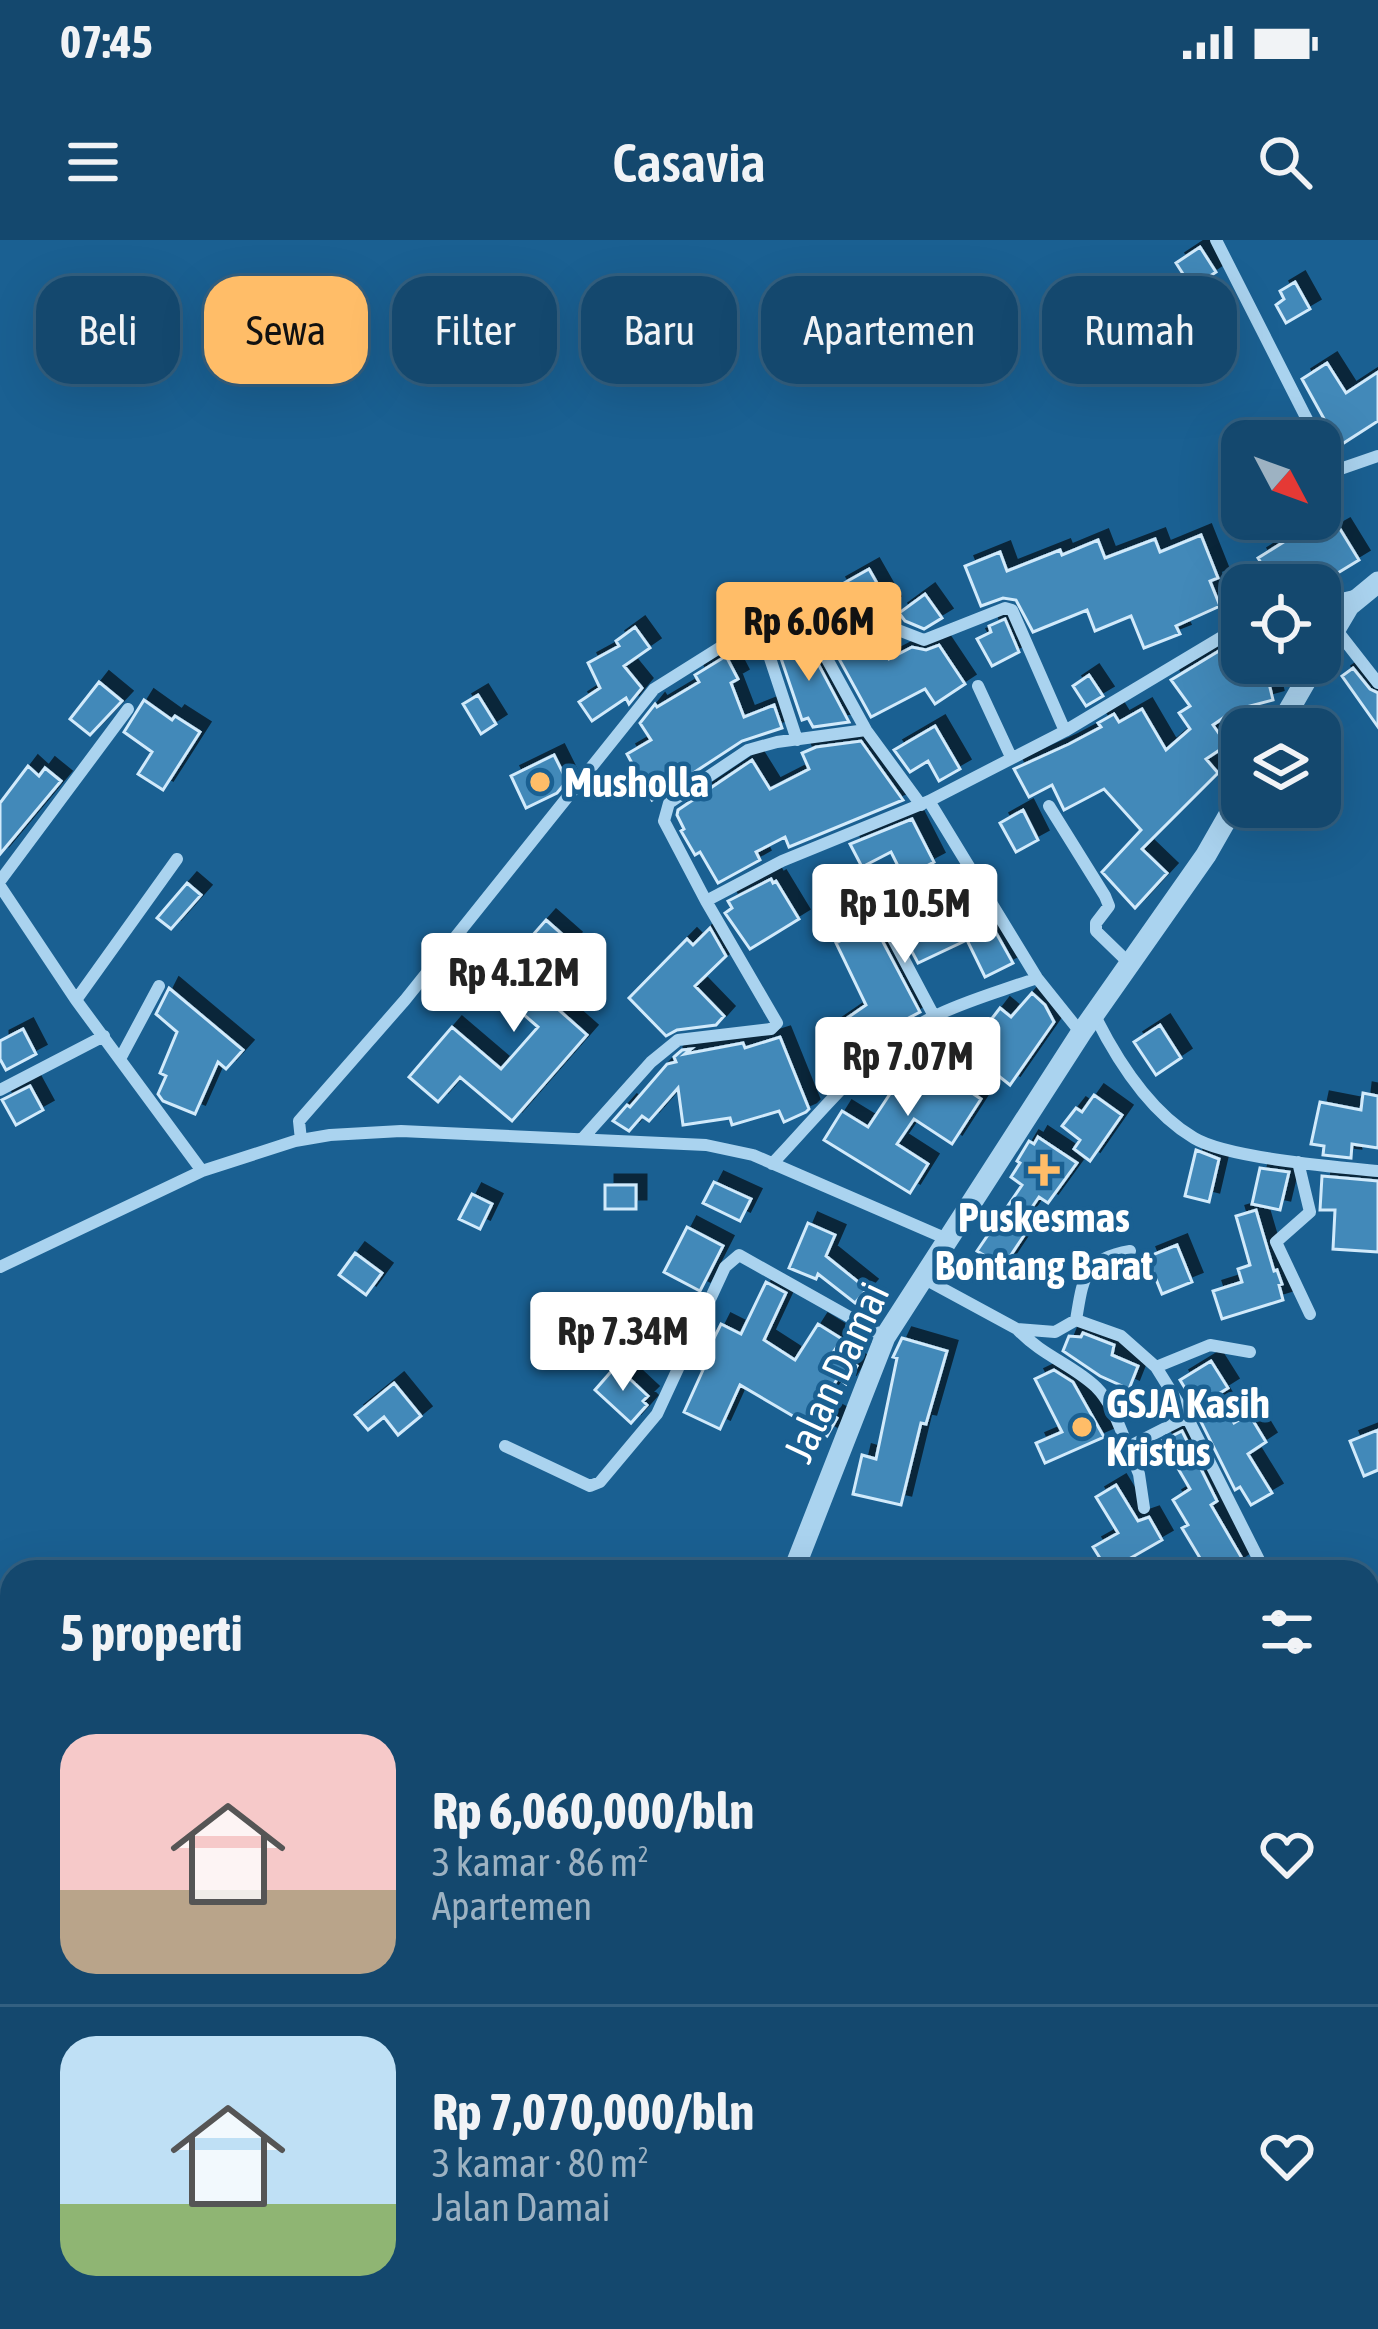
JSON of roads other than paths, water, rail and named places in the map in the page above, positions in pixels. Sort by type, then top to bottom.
[{"type":"street","points":[[1216,240],[1307,420]]},
{"type":"street","points":[[1341,468],[1378,456]]},
{"type":"street","points":[[1341,621],[1368,588]]},
{"type":"street","points":[[823,652],[885,625],[924,640],[1005,608],[1012,610],[1065,731]]},
{"type":"street","points":[[301,1140],[299,1120],[405,1000],[654,688],[760,628],[796,616],[805,620],[866,730],[925,803],[1037,978],[1117,1054],[1162,1114],[1198,1141],[1214,1146],[1378,1171]]},
{"type":"street","points":[[760,628],[797,740]]},
{"type":"street","points":[[1341,635],[1377,680]]},
{"type":"street","points":[[706,901],[782,861],[925,803],[1065,731],[1221,638]]},
{"type":"street","points":[[978,686],[1012,758]]},
{"type":"street","points":[[128,709],[0,883],[76,1000],[202,1172]]},
{"type":"street","points":[[583,1138],[677,1040],[771,1029],[777,1023],[706,901],[664,821],[664,809],[748,750],[866,730]]},
{"type":"street","points":[[1049,806],[1105,896],[1108,906],[1096,931],[1130,964]]},
{"type":"street","name":"Jalan Damai","points":[[799,1560],[885,1337],[1221,828]]},
{"type":"street","points":[[76,1000],[177,859]]},
{"type":"street","points":[[892,938],[934,1016]]},
{"type":"street","points":[[772,1164],[868,1064],[934,1016],[1037,978]]},
{"type":"street","points":[[120,1059],[159,986]]},
{"type":"street","points":[[0,1090],[104,1036]]},
{"type":"street","points":[[0,1268],[202,1172],[301,1140],[401,1131],[706,1145],[772,1164],[935,1257],[1047,1357],[1098,1389],[1115,1415],[1139,1474],[1144,1508]]},
{"type":"street","points":[[1298,1162],[1310,1212],[1276,1242],[1310,1314]]},
{"type":"street","points":[[1017,1329],[1055,1332],[1076,1320],[1085,1274],[1095,1262],[1130,1251]]},
{"type":"street","points":[[505,1447],[590,1486],[600,1482],[657,1414],[725,1267],[739,1255],[885,1337]]},
{"type":"street","points":[[1076,1320],[1121,1336],[1156,1367],[1187,1417],[1259,1560]]},
{"type":"street","points":[[1156,1367],[1210,1345],[1250,1352]]},
{"type":"street","points":[[1128,1447],[1187,1417]]},
{"type":"place","name":"Musholla","points":[[540,782]]},
{"type":"place","name":"Puskesmas Bontang Barat","points":[[1044,1170]]},
{"type":"place","name":"GSJA Kasih Kristus","points":[[1082,1427]]}]
